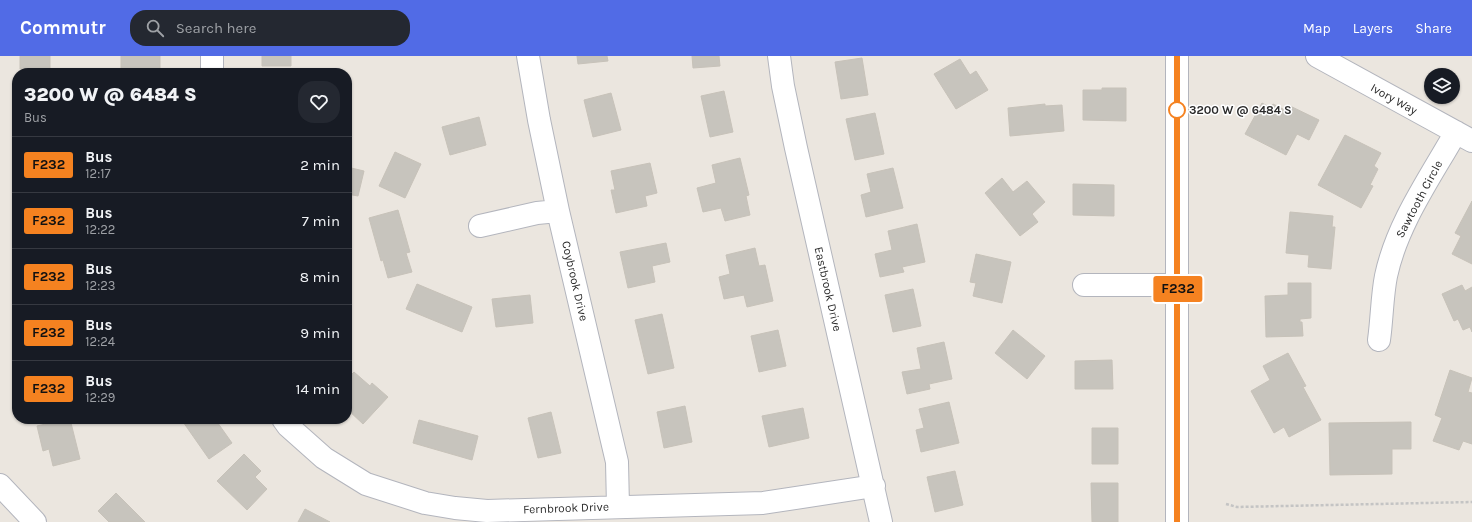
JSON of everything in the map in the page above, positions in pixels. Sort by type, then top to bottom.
[{"type":"street","points":[[212,56],[212,68]]},
{"type":"street","name":"Coybrook Drive","points":[[528,56],[539,120],[558,211],[616,462],[618,507]]},
{"type":"street","name":"Eastbrook Drive","points":[[779,56],[783,86],[796,148],[881,522]]},
{"type":"street","points":[[1177,56],[1177,522]]},
{"type":"street","name":"Ivory Way","points":[[1317,56],[1464,137]]},
{"type":"street","name":"Sawtooth Circle","points":[[1380,340],[1386,276],[1395,246],[1408,216],[1464,137]]},
{"type":"street","points":[[480,226],[537,213],[558,211]]},
{"type":"street","points":[[1084,285],[1178,285]]},
{"type":"street","name":"Fernbrook Drive","points":[[287,424],[324,458],[366,484],[425,503],[455,508],[487,511],[763,503],[874,486]]},
{"type":"street","points":[[0,485],[35,522]]},
{"type":"path","points":[[1226,504],[1237,507],[1472,502]]},
{"type":"building","points":[[20,56],[50,56],[50,68],[20,68]]},
{"type":"building","points":[[121,56],[160,56],[160,68],[121,68]]},
{"type":"building","points":[[262,56],[291,56],[291,66],[262,66]]},
{"type":"building","points":[[577,56],[607,56],[608,61],[578,64]]},
{"type":"building","points":[[692,56],[719,56],[720,66],[693,68]]},
{"type":"building","points":[[862,58],[868,95],[841,99],[835,62]]},
{"type":"building","points":[[960,59],[970,75],[976,71],[988,90],[956,109],[934,74]]},
{"type":"building","points":[[1102,88],[1126,88],[1126,121],[1083,120],[1083,90],[1102,90]]},
{"type":"building","points":[[724,91],[733,132],[710,137],[701,96]]},
{"type":"building","points":[[611,93],[621,130],[593,137],[584,100]]},
{"type":"building","points":[[1262,103],[1271,108],[1273,104],[1285,110],[1288,105],[1319,120],[1309,140],[1297,134],[1286,155],[1245,134]]},
{"type":"building","points":[[1045,104],[1045,106],[1062,105],[1064,131],[1010,136],[1008,108]]},
{"type":"building","points":[[875,113],[884,154],[855,160],[846,119]]},
{"type":"building","points":[[479,117],[486,145],[450,155],[442,127]]},
{"type":"building","points":[[1345,135],[1381,153],[1374,166],[1378,169],[1370,185],[1373,186],[1361,208],[1318,185]]},
{"type":"building","points":[[395,152],[421,164],[405,198],[379,186]]},
{"type":"building","points":[[740,158],[749,195],[746,196],[750,215],[725,221],[721,208],[703,212],[697,188],[716,183],[712,165]]},
{"type":"building","points":[[650,163],[657,193],[645,196],[647,206],[616,213],[611,190],[615,190],[611,171]]},
{"type":"building","points":[[352,168],[364,171],[358,196],[352,195]]},
{"type":"building","points":[[893,168],[903,208],[866,217],[861,195],[871,192],[867,174]]},
{"type":"building","points":[[1002,178],[1013,192],[1027,181],[1045,202],[1032,214],[1038,222],[1020,236],[985,193]]},
{"type":"building","points":[[1073,184],[1114,185],[1114,216],[1073,215]]},
{"type":"building","points":[[1472,201],[1472,264],[1452,254],[1461,236],[1455,233]]},
{"type":"building","points":[[398,210],[410,252],[406,253],[412,272],[388,278],[383,260],[381,261],[369,218]]},
{"type":"building","points":[[1290,212],[1333,216],[1332,227],[1335,227],[1331,269],[1308,267],[1309,255],[1286,253]]},
{"type":"building","points":[[917,224],[925,262],[902,267],[904,272],[880,277],[875,254],[892,250],[888,231]]},
{"type":"building","points":[[666,243],[670,262],[652,266],[655,282],[628,288],[620,252]]},
{"type":"building","points":[[755,248],[759,266],[765,265],[773,301],[747,307],[744,295],[724,299],[719,277],[730,274],[726,255]]},
{"type":"building","points":[[976,254],[1011,262],[1002,303],[973,296],[976,283],[970,282]]},
{"type":"building","points":[[1288,283],[1311,283],[1311,318],[1300,319],[1300,322],[1302,322],[1303,336],[1266,337],[1265,296],[1288,295]]},
{"type":"building","points":[[417,284],[472,307],[462,332],[406,309]]},
{"type":"building","points":[[1462,285],[1465,291],[1472,287],[1472,332],[1470,327],[1463,330],[1458,319],[1454,321],[1442,294]]},
{"type":"building","points":[[913,289],[921,326],[893,332],[885,295]]},
{"type":"building","points":[[530,295],[533,323],[496,327],[492,299]]},
{"type":"building","points":[[662,314],[674,368],[648,374],[635,320]]},
{"type":"building","points":[[778,330],[786,366],[759,372],[751,336]]},
{"type":"building","points":[[1013,330],[1045,356],[1027,379],[995,353]]},
{"type":"building","points":[[944,342],[952,379],[929,384],[930,389],[907,394],[902,372],[921,369],[917,348]]},
{"type":"building","points":[[1288,353],[1306,386],[1303,387],[1321,420],[1289,437],[1284,427],[1274,433],[1251,391],[1270,380],[1263,366]]},
{"type":"building","points":[[1112,360],[1113,389],[1075,389],[1075,361]]},
{"type":"building","points":[[1450,370],[1472,378],[1468,392],[1472,393],[1472,444],[1463,441],[1459,450],[1433,441],[1442,418],[1435,415]]},
{"type":"building","points":[[354,372],[370,386],[372,383],[388,397],[363,424],[352,414],[352,374]]},
{"type":"building","points":[[949,402],[959,443],[921,452],[916,430],[924,428],[919,409]]},
{"type":"building","points":[[685,406],[692,442],[664,448],[657,412]]},
{"type":"building","points":[[803,408],[809,438],[769,447],[762,416]]},
{"type":"building","points":[[551,412],[561,453],[538,458],[528,418]]},
{"type":"building","points":[[419,420],[478,436],[472,460],[413,443]]},
{"type":"building","points":[[1411,422],[1411,449],[1392,449],[1392,474],[1330,475],[1329,423]]},
{"type":"building","points":[[46,424],[71,424],[80,459],[53,466],[49,449],[43,451],[37,426]]},
{"type":"building","points":[[184,424],[219,424],[232,443],[209,459]]},
{"type":"building","points":[[1092,428],[1118,428],[1118,464],[1092,464]]},
{"type":"building","points":[[244,454],[261,471],[255,477],[267,489],[247,510],[217,481]]},
{"type":"building","points":[[955,471],[963,505],[935,512],[927,477]]},
{"type":"building","points":[[1091,483],[1118,483],[1118,522],[1092,522]]},
{"type":"building","points":[[116,493],[145,522],[109,522],[98,511]]},
{"type":"building","points":[[305,509],[330,522],[298,522]]},
{"type":"bus line","name":"F232","points":[[1177,56],[1177,522]]},
{"type":"place","name":"3200 W @ 6484 S","points":[[1177,110]]}]
